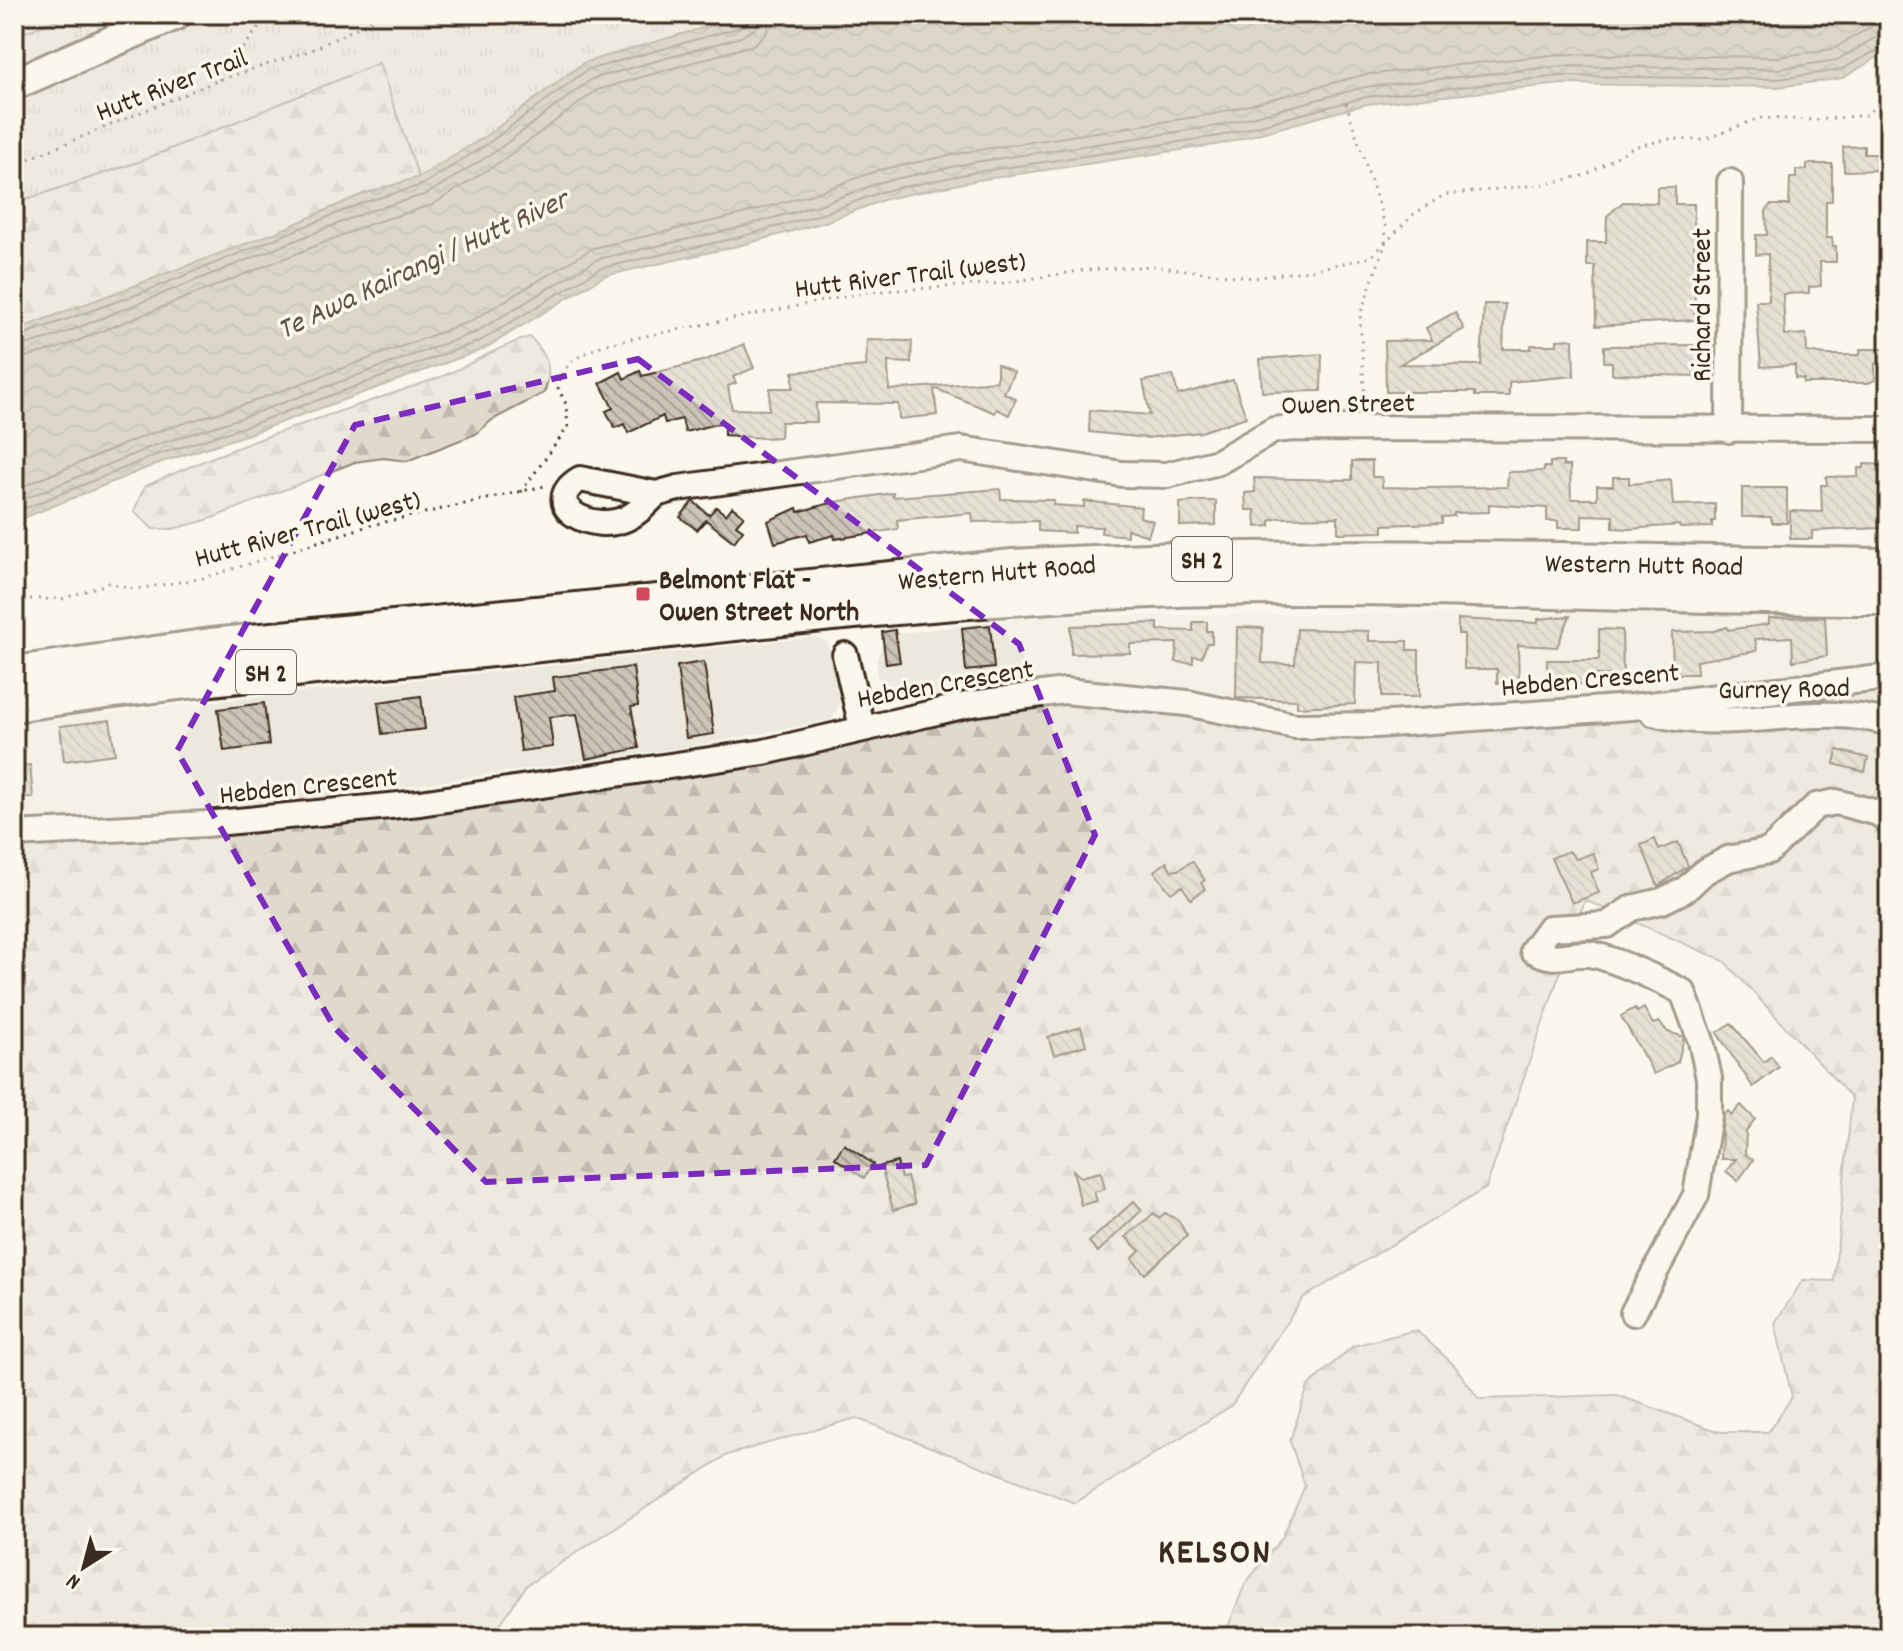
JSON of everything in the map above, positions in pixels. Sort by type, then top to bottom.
[{"type":"highway","name":"Western Hutt Road","points":[[14,674],[211,646],[1091,562],[1260,558],[1889,566]]},
{"type":"highway","name":"Western Hutt Road","points":[[14,704],[164,682],[618,635],[951,604],[1151,590],[1304,588],[1889,597]]},
{"type":"main road","points":[[14,84],[176,14]]},
{"type":"street","name":"Richard Street","points":[[1729,430],[1730,182]]},
{"type":"street","name":"Owen Street","points":[[667,491],[961,449],[1122,474],[1167,475],[1218,462],[1274,430],[1889,429]]},
{"type":"street","points":[[845,655],[862,727]]},
{"type":"street","name":"Hebden Crescent","points":[[14,834],[206,824],[420,803],[764,752],[971,704],[1064,691],[1187,703],[1295,726],[1403,723],[1632,707],[1889,677]]},
{"type":"street","name":"Gurney Road","points":[[1632,707],[1661,715],[1701,719],[1859,714],[1889,723]]},
{"type":"street","points":[[1633,1313],[1696,1195],[1709,1115],[1709,1078],[1701,1041],[1683,992],[1645,973],[1590,954],[1549,959],[1533,950],[1538,939],[1549,928],[1607,925],[1632,908],[1662,901],[1686,889],[1704,872],[1728,859],[1769,851],[1816,806],[1836,802],[1878,813],[1889,822]]},
{"type":"path","points":[[219,80],[269,14]]},
{"type":"path","name":"Hutt River Trail","points":[[14,165],[219,80],[312,50],[385,14]]},
{"type":"path","name":"Hutt River Trail (west)","points":[[14,599],[62,599],[109,583],[136,589],[204,578],[371,525],[521,492],[568,427],[566,404],[557,386],[561,371],[573,358],[606,344],[868,292],[1004,283],[1085,270],[1152,266],[1254,278],[1371,257],[1414,214],[1444,195],[1546,184],[1586,175],[1633,147],[1668,139],[1704,140],[1759,118],[1818,120],[1865,115],[1889,96]]},
{"type":"path","points":[[1346,103],[1386,228],[1385,245],[1360,315],[1360,353],[1370,431]]},
{"type":"highlighted area","points":[[638,359],[1019,644],[1095,835],[926,1165],[486,1182],[334,1027],[177,751],[355,425]]},
{"type":"shaded area","points":[[1889,610],[1889,669],[1663,696],[1388,714],[1282,707],[1137,682],[1005,684],[897,702],[877,676],[877,659],[885,635],[1038,616]]},
{"type":"shaded area","points":[[815,637],[827,641],[842,700],[831,720],[688,747],[329,797],[14,823],[14,723]]},
{"type":"green space","points":[[14,14],[148,14],[14,70]]},
{"type":"green space","points":[[14,14],[73,14],[14,36]]},
{"type":"green space","points":[[202,14],[750,14],[486,136],[419,178],[379,63],[138,162],[14,203],[14,97],[179,27]]},
{"type":"green space","points":[[380,62],[419,178],[363,194],[277,232],[14,331],[14,203],[138,162]]},
{"type":"green space","points":[[530,337],[547,363],[544,393],[492,420],[476,434],[407,461],[383,458],[355,462],[207,520],[173,529],[153,529],[134,512],[144,487],[179,471],[288,429],[435,379]]},
{"type":"green space","points":[[1889,680],[1889,1637],[1224,1637],[1245,1584],[1282,1538],[1305,1486],[1290,1441],[1308,1386],[1353,1346],[1416,1330],[1454,1365],[1479,1399],[1617,1395],[1720,1432],[1768,1432],[1792,1397],[1775,1323],[1803,1280],[1834,1281],[1852,1098],[1724,961],[1585,900],[1486,1188],[1303,1298],[1231,1406],[1075,1503],[856,1418],[727,1455],[527,1585],[491,1637],[14,1637],[14,841],[244,827],[975,712],[1064,704],[1181,715],[1296,731]]},
{"type":"water","name":"Te Awa Kairangi / Hutt River","points":[[750,14],[1889,14],[1889,50],[1843,78],[1779,87],[1563,84],[1367,104],[1221,144],[978,180],[886,199],[825,222],[738,246],[604,276],[484,349],[249,434],[159,463],[14,522],[14,331],[277,232],[363,194],[419,177],[486,136],[583,63]]},
{"type":"building","points":[[1864,146],[1864,154],[1889,154],[1889,170],[1844,171],[1843,147]]},
{"type":"building","points":[[1807,164],[1832,164],[1832,201],[1826,201],[1826,238],[1832,238],[1833,246],[1836,246],[1836,262],[1820,262],[1821,286],[1809,287],[1809,293],[1783,294],[1785,335],[1806,334],[1807,352],[1826,355],[1860,355],[1860,349],[1889,349],[1889,363],[1875,364],[1875,380],[1868,383],[1803,383],[1804,379],[1795,378],[1795,365],[1761,367],[1756,301],[1769,301],[1768,254],[1756,255],[1756,235],[1767,235],[1766,211],[1770,205],[1789,205],[1790,178],[1796,178],[1796,170],[1807,170]]},
{"type":"building","points":[[1657,187],[1675,187],[1675,204],[1694,204],[1695,320],[1596,326],[1595,266],[1587,266],[1587,242],[1606,242],[1607,216],[1623,202],[1657,203]]},
{"type":"building","points":[[1484,304],[1505,304],[1503,349],[1531,349],[1531,345],[1557,345],[1557,340],[1573,339],[1574,376],[1509,382],[1509,396],[1475,396],[1475,392],[1386,392],[1385,341],[1432,340],[1426,328],[1455,312],[1464,329],[1400,364],[1481,365]]},
{"type":"building","points":[[867,340],[912,341],[911,363],[888,362],[889,390],[997,381],[997,364],[1014,372],[1004,393],[1016,399],[1009,415],[997,409],[995,413],[934,388],[937,415],[899,419],[898,404],[816,403],[817,422],[781,422],[780,437],[724,435],[724,422],[685,432],[682,419],[665,423],[663,416],[628,433],[624,424],[615,428],[606,411],[613,408],[600,383],[621,372],[624,379],[640,371],[642,376],[706,360],[744,344],[754,368],[733,377],[736,383],[728,386],[732,409],[769,410],[770,388],[793,388],[793,372],[866,366]]},
{"type":"building","points":[[1700,345],[1700,376],[1612,374],[1612,362],[1604,362],[1604,346]]},
{"type":"building","points":[[1322,354],[1321,391],[1262,392],[1260,359]]},
{"type":"building","points":[[1173,375],[1178,395],[1233,380],[1246,417],[1201,432],[1147,438],[1089,432],[1090,410],[1150,415],[1143,381]]},
{"type":"building","points":[[1352,461],[1372,461],[1372,477],[1382,477],[1382,487],[1423,488],[1507,487],[1508,472],[1544,471],[1544,467],[1550,467],[1550,462],[1563,462],[1563,466],[1570,466],[1571,499],[1597,499],[1597,486],[1613,486],[1613,477],[1629,477],[1629,484],[1671,480],[1673,505],[1715,504],[1715,521],[1712,521],[1712,527],[1680,528],[1679,525],[1630,529],[1613,528],[1613,516],[1582,515],[1582,528],[1558,528],[1558,521],[1547,521],[1547,508],[1489,504],[1489,512],[1454,513],[1454,516],[1442,517],[1442,523],[1383,525],[1383,532],[1338,533],[1338,517],[1278,518],[1270,521],[1270,526],[1256,527],[1255,510],[1246,510],[1245,493],[1255,492],[1254,478],[1352,480]]},
{"type":"building","points":[[1864,464],[1889,465],[1881,528],[1812,531],[1812,539],[1790,539],[1790,511],[1822,512],[1821,485],[1827,485],[1826,477],[1858,476],[1858,468],[1864,468]]},
{"type":"building","points":[[1742,488],[1787,488],[1787,523],[1772,523],[1771,517],[1742,517]]},
{"type":"building","points":[[1000,489],[1001,499],[1054,500],[1053,505],[1084,507],[1084,501],[1141,507],[1140,517],[1153,521],[1148,536],[1127,529],[1127,536],[1101,533],[1102,527],[1074,526],[1074,533],[1038,531],[1038,521],[973,522],[972,513],[897,520],[898,529],[835,539],[834,535],[809,542],[807,534],[775,543],[768,521],[797,508],[798,512],[834,502],[893,493],[893,497]]},
{"type":"building","points":[[693,501],[709,515],[716,507],[726,515],[732,507],[744,516],[736,525],[743,530],[734,542],[706,520],[697,530],[680,517]]},
{"type":"building","points":[[1216,501],[1216,525],[1180,526],[1180,503]]},
{"type":"building","points":[[1570,616],[1557,647],[1518,645],[1519,683],[1497,683],[1497,669],[1464,669],[1464,634],[1458,634],[1458,619],[1538,623],[1538,619]]},
{"type":"building","points":[[1825,617],[1827,656],[1793,661],[1792,637],[1755,639],[1757,651],[1696,661],[1697,674],[1673,674],[1672,632],[1714,631],[1727,627],[1728,630],[1769,624],[1769,618]]},
{"type":"building","points":[[1193,622],[1207,622],[1207,631],[1212,631],[1212,643],[1207,643],[1202,657],[1193,656],[1193,663],[1176,662],[1177,643],[1130,644],[1130,653],[1071,654],[1071,626],[1158,623],[1158,630],[1193,631]]},
{"type":"building","points":[[990,625],[994,668],[966,671],[962,628]]},
{"type":"building","points":[[1237,627],[1263,628],[1262,663],[1295,664],[1297,629],[1369,631],[1369,641],[1407,641],[1407,650],[1419,650],[1419,697],[1382,697],[1382,663],[1356,662],[1355,704],[1297,707],[1297,700],[1236,698]]},
{"type":"building","points":[[1599,629],[1622,630],[1623,675],[1587,675],[1587,684],[1547,684],[1547,660],[1599,660]]},
{"type":"building","points":[[895,630],[900,662],[886,664],[882,632]]},
{"type":"building","points":[[704,662],[714,734],[686,738],[677,666]]},
{"type":"building","points":[[633,667],[638,706],[631,707],[639,748],[586,759],[577,714],[549,717],[553,747],[521,751],[513,697],[555,691],[553,677]]},
{"type":"building","points":[[421,696],[425,729],[382,734],[378,702]]},
{"type":"building","points":[[264,703],[269,745],[224,751],[218,709]]},
{"type":"building","points":[[110,720],[115,754],[64,761],[60,726]]},
{"type":"building","points":[[1837,750],[1868,758],[1865,772],[1834,764]]},
{"type":"building","points":[[30,765],[33,797],[14,799],[14,767]]},
{"type":"building","points":[[1655,839],[1659,850],[1678,842],[1688,866],[1658,886],[1641,845]]},
{"type":"building","points":[[1569,851],[1576,859],[1593,853],[1599,869],[1591,872],[1599,893],[1572,903],[1551,858]]},
{"type":"building","points":[[1192,861],[1205,880],[1201,883],[1205,889],[1191,899],[1182,886],[1171,893],[1154,871],[1167,862],[1172,871]]},
{"type":"building","points":[[1635,1008],[1637,1012],[1644,1008],[1653,1024],[1659,1022],[1668,1032],[1684,1037],[1678,1062],[1654,1074],[1621,1016]]},
{"type":"building","points":[[1731,1023],[1764,1062],[1771,1056],[1779,1067],[1753,1087],[1717,1033]]},
{"type":"building","points":[[1081,1027],[1086,1045],[1054,1055],[1048,1037]]},
{"type":"building","points":[[1741,1105],[1755,1119],[1746,1131],[1745,1154],[1753,1160],[1738,1181],[1726,1171],[1736,1159],[1721,1159],[1722,1128],[1724,1114],[1728,1111],[1732,1115]]},
{"type":"building","points":[[844,1144],[873,1164],[864,1178],[835,1158]]},
{"type":"building","points":[[897,1162],[901,1178],[907,1177],[915,1204],[893,1210],[881,1166]]},
{"type":"building","points":[[1073,1170],[1080,1177],[1101,1172],[1105,1189],[1094,1192],[1097,1201],[1081,1205]]},
{"type":"building","points":[[1134,1201],[1142,1210],[1098,1252],[1089,1242]]},
{"type":"building","points":[[1154,1213],[1159,1218],[1165,1213],[1179,1221],[1187,1236],[1145,1274],[1132,1259],[1140,1251],[1126,1237]]},
{"type":"place","name":"Belmont Flat - Owen Street North","points":[[643,594]]},
{"type":"district","name":"KELSON","points":[[1215,1549]]}]
